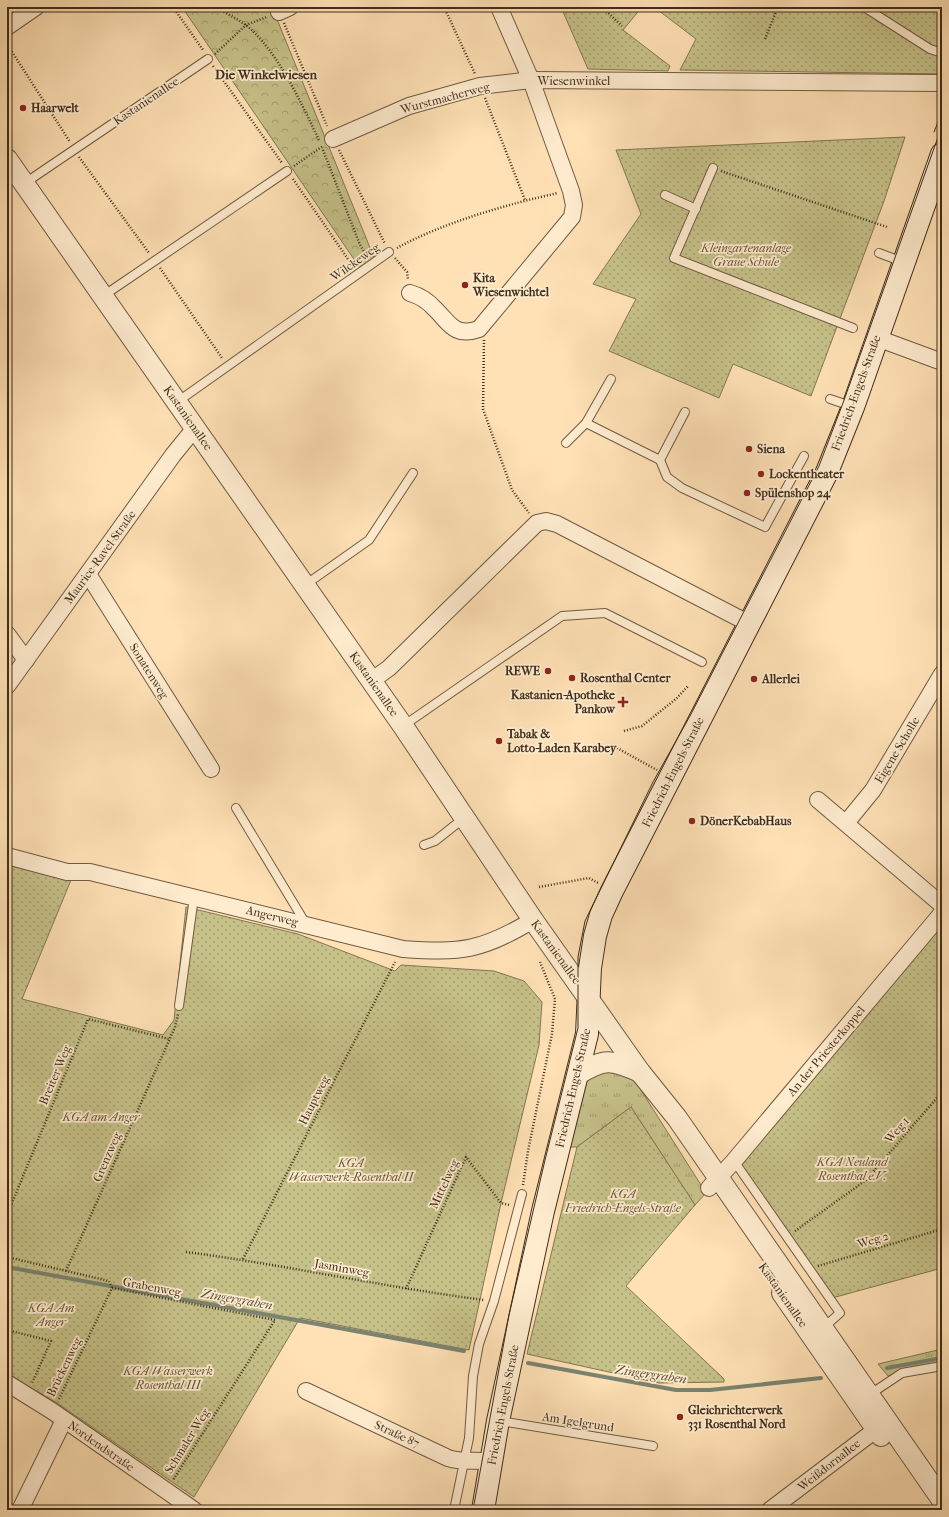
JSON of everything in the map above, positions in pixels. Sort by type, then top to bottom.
[{"type":"main road","name":"Friedrich-Engels-Straße","points":[[483,1510],[498,1421],[543,1211],[587,1034],[591,954],[601,915],[670,776],[750,624],[827,472],[853,407],[942,154]]},
{"type":"street","points":[[7,27],[36,7]]},
{"type":"street","points":[[498,7],[531,80]]},
{"type":"street","name":"Wurstmacherweg","points":[[327,143],[409,106],[480,86],[531,80]]},
{"type":"street","name":"Wiesenwinkel","points":[[479,329],[572,218],[574,205],[571,191],[531,80],[942,83]]},
{"type":"street","name":"Kastanienallee","points":[[7,158],[403,726],[533,920],[641,1073],[674,1113],[713,1183],[881,1425],[932,1510]]},
{"type":"street","points":[[410,293],[422,297],[435,308],[450,327],[464,331],[479,329]]},
{"type":"street","points":[[877,338],[942,362]]},
{"type":"street","name":"Maurice-Ravel-Straße","points":[[7,686],[173,455],[195,428]]},
{"type":"street","points":[[371,680],[389,668],[536,523],[546,521],[557,524],[750,624]]},
{"type":"street","name":"Sonatenweg","points":[[88,574],[211,769]]},
{"type":"street","points":[[7,634],[26,660]]},
{"type":"street","name":"Eigene Scholle","points":[[846,823],[873,790],[942,674]]},
{"type":"street","points":[[818,800],[942,905]]},
{"type":"street","name":"Angerweg","points":[[7,856],[67,872],[90,872],[403,949],[442,952],[469,949],[486,944],[533,920]]},
{"type":"street","name":"An der Priesterkoppel","points":[[713,1183],[734,1161],[942,913]]},
{"type":"street","points":[[577,1075],[595,1064],[609,1061],[620,1063],[641,1073]]},
{"type":"street","name":"Kastanienallee","points":[[713,1183],[823,1328],[870,1395],[881,1425],[942,1500]]},
{"type":"street","name":"Nordendstraße","points":[[7,1383],[27,1394],[194,1510]]},
{"type":"street","name":"Straße 87","points":[[306,1391],[448,1458],[465,1461],[483,1460],[492,1462]]},
{"type":"street","points":[[20,1510],[58,1416]]},
{"type":"street","name":"Weißdornallee","points":[[770,1510],[881,1425]]},
{"type":"lane","points":[[864,7],[930,49],[942,53]]},
{"type":"lane","name":"Kastanienallee","points":[[25,183],[208,59]]},
{"type":"lane","points":[[713,168],[674,258],[852,328]]},
{"type":"lane","points":[[103,296],[287,171]]},
{"type":"lane","points":[[665,195],[696,208]]},
{"type":"lane","name":"Wilckeweg","points":[[177,402],[389,252]]},
{"type":"lane","points":[[879,253],[904,262]]},
{"type":"lane","points":[[566,443],[586,423],[611,379]]},
{"type":"lane","points":[[830,399],[853,407]]},
{"type":"lane","points":[[660,460],[685,412]]},
{"type":"lane","points":[[586,423],[660,460],[667,477],[682,488],[765,527],[804,456]]},
{"type":"lane","points":[[305,586],[369,540],[413,473]]},
{"type":"lane","points":[[403,726],[562,616],[605,614],[702,662]]},
{"type":"lane","points":[[236,808],[306,925]]},
{"type":"lane","points":[[424,845],[434,841],[465,818]]},
{"type":"lane","points":[[179,1006],[194,897]]},
{"type":"lane","points":[[734,1161],[840,1313],[823,1328]]},
{"type":"lane","points":[[454,1510],[470,1431],[473,1376],[479,1344],[494,1301],[520,1207],[522,1194]]},
{"type":"lane","points":[[870,1395],[902,1373],[942,1366]]},
{"type":"lane","name":"Am Igelgrund","points":[[498,1421],[653,1446]]},
{"type":"path","points":[[173,7],[358,274]]},
{"type":"path","points":[[216,7],[254,32],[273,56],[327,143],[360,245],[372,265]]},
{"type":"path","points":[[444,7],[480,86],[525,200]]},
{"type":"path","points":[[602,7],[622,26]]},
{"type":"path","points":[[765,39],[778,7]]},
{"type":"path","points":[[208,59],[246,26],[285,9]]},
{"type":"path","points":[[7,44],[74,150],[155,261],[228,367]]},
{"type":"path","points":[[287,171],[327,143]]},
{"type":"path","points":[[713,168],[887,227]]},
{"type":"path","name":"Wilckeweg","points":[[389,252],[438,229],[525,200],[571,191]]},
{"type":"path","points":[[479,329],[484,340],[483,409],[512,490],[536,523]]},
{"type":"path","points":[[624,731],[642,726],[677,698],[688,686]]},
{"type":"path","points":[[617,748],[670,776]]},
{"type":"path","points":[[539,887],[589,878]]},
{"type":"path","name":"Hauptweg","points":[[243,1260],[391,968],[403,949]]},
{"type":"path","points":[[522,1194],[528,1151],[552,1034],[555,999],[540,962]]},
{"type":"path","name":"Grenzweg","points":[[66,1271],[170,1039],[175,1027],[179,1006]]},
{"type":"path","name":"Breiter Weg","points":[[7,1215],[88,1019],[170,1039]]},
{"type":"path","name":"Weg 1","points":[[788,1237],[866,1180],[942,1092]]},
{"type":"path","name":"Mittelweg","points":[[406,1289],[466,1157],[501,1203],[520,1207]]},
{"type":"path","name":"Weg 2","points":[[810,1269],[942,1229]]},
{"type":"path","name":"Jasminweg","points":[[186,1252],[243,1260],[406,1289],[494,1301]]},
{"type":"path","name":"Grabenweg","points":[[7,1257],[109,1281],[112,1288],[275,1320]]},
{"type":"path","name":"Brückenweg","points":[[58,1416],[112,1288]]},
{"type":"path","name":"Schmaler Weg","points":[[166,1490],[275,1320]]},
{"type":"path","points":[[7,1330],[51,1341],[27,1394]]},
{"type":"green space","points":[[182,7],[272,7],[375,260],[360,268]]},
{"type":"green space","points":[[561,7],[642,7],[623,30],[670,66],[668,71],[588,69]]},
{"type":"green space","points":[[654,7],[942,7],[942,74],[680,70],[696,39]]},
{"type":"green space","name":"Kleingartenanlage Graue Schule","points":[[905,137],[884,201],[811,396],[733,364],[719,398],[609,351],[636,299],[593,284],[641,214],[616,150]]},
{"type":"green space","points":[[7,865],[71,880],[22,999],[163,1035],[174,1020],[186,907],[298,934],[395,971],[401,965],[494,971],[524,981],[542,1002],[539,1045],[501,1203],[469,1350],[300,1318],[194,1497],[57,1403],[7,1374]]},
{"type":"green space","name":"KGA Neuland Rosenthal e.V.","points":[[942,922],[942,1268],[832,1298],[738,1163]]},
{"type":"green space","points":[[597,1067],[632,1076],[706,1193],[695,1205],[631,1107],[577,1147],[568,1147],[577,1089]]},
{"type":"green space","name":"KGA Friedrich-Engels-Straße","points":[[631,1107],[695,1205],[626,1286],[724,1379],[724,1382],[659,1383],[527,1354],[577,1147]]},
{"type":"green space","points":[[942,1349],[942,1362],[922,1365],[888,1376],[878,1364]]},
{"type":"waterway","name":"Zingergraben","points":[[7,1267],[464,1351]]},
{"type":"waterway","name":"Zingergraben","points":[[887,1368],[942,1358]]},
{"type":"waterway","name":"Zingergraben","points":[[528,1363],[676,1390],[710,1390],[821,1378]]},
{"type":"tram line","points":[[934,132],[942,112]]},
{"type":"tram line","points":[[473,1510],[509,1315],[545,1160],[578,1028],[578,957],[585,921],[653,782],[690,716],[819,466],[942,126]]},
{"type":"place","name":"Haarwelt","points":[[23,108]]},
{"type":"place","name":"Kita Wiesenwichtel","points":[[465,285]]},
{"type":"place","name":"Siena","points":[[749,449]]},
{"type":"place","name":"Lockentheater","points":[[761,474]]},
{"type":"place","name":"Spülenshop 24","points":[[747,493]]},
{"type":"place","name":"REWE","points":[[548,671]]},
{"type":"place","name":"Rosenthal Center","points":[[572,678]]},
{"type":"place","name":"Allerlei","points":[[754,679]]},
{"type":"place","name":"Kastanien-Apotheke Pankow","points":[[623,702]]},
{"type":"place","name":"Tabak & Lotto-Laden Karabey","points":[[499,741]]},
{"type":"place","name":"DönerKebabHaus","points":[[692,821]]},
{"type":"place","name":"Gleichrichterwerk 331 Rosenthal Nord","points":[[680,1417]]},
{"type":"district","name":"Die Winkelwiesen","points":[[266,74]]},
{"type":"park label","name":"KGA am Anger","points":[[101,1117]]},
{"type":"park label","name":"KGA Wasserwerk-Rosenthal II","points":[[351,1170]]},
{"type":"park label","name":"KGA Am Anger","points":[[51,1315]]},
{"type":"park label","name":"KGA Wasserwerk Rosenthal III","points":[[168,1378]]}]
